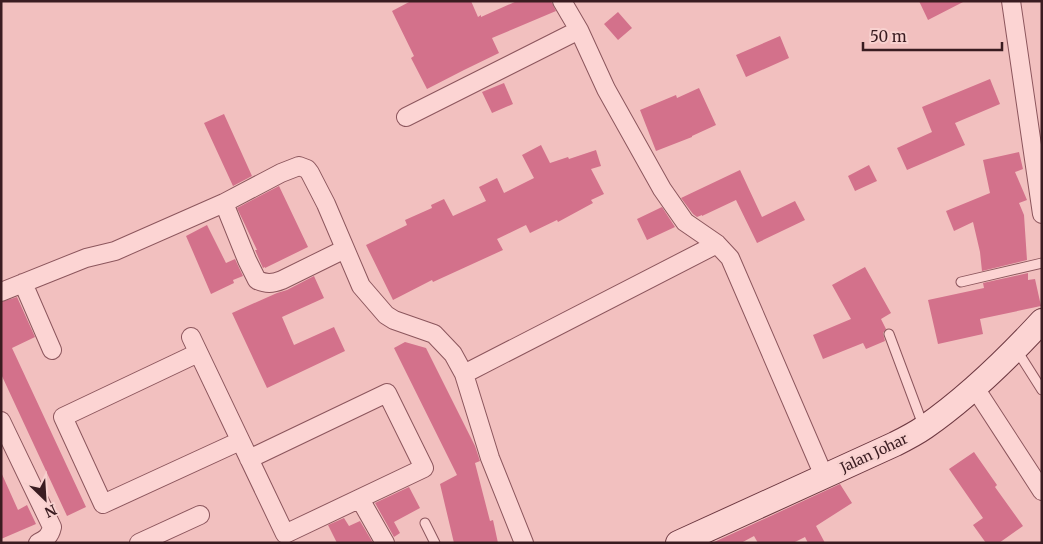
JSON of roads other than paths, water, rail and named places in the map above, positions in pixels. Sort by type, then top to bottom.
[{"type":"street","points":[[562,1],[579,30],[606,89],[662,189],[685,222],[717,244],[727,254],[824,476]]},
{"type":"street","points":[[1011,1],[1042,214]]},
{"type":"street","points":[[406,117],[579,30]]},
{"type":"street","points":[[1,292],[86,258],[115,251],[224,203],[282,173],[299,166],[303,167],[310,173],[326,204],[361,286],[386,315],[394,320],[434,334],[453,354],[464,374],[490,458],[524,543]]},
{"type":"street","points":[[224,203],[247,260],[257,280],[263,283],[268,284],[282,280],[345,249]]},
{"type":"street","points":[[464,374],[717,244]]},
{"type":"street","points":[[22,282],[52,350]]},
{"type":"street","name":"Jalan Johar","points":[[678,543],[895,444],[924,428],[975,388],[1042,322]]},
{"type":"street","points":[[240,441],[103,504],[63,417],[195,345],[240,441],[286,534],[424,468],[387,394],[249,459]]},
{"type":"street","points":[[975,388],[1042,492]]},
{"type":"street","points":[[1,421],[52,527],[46,539],[38,543]]},
{"type":"street","points":[[360,499],[385,543]]},
{"type":"street","points":[[139,543],[200,515]]},
{"type":"lane","points":[[961,282],[1042,263]]},
{"type":"lane","points":[[889,334],[924,428]]},
{"type":"lane","points":[[1016,349],[1042,390]]},
{"type":"lane","points":[[425,523],[435,543]]}]
